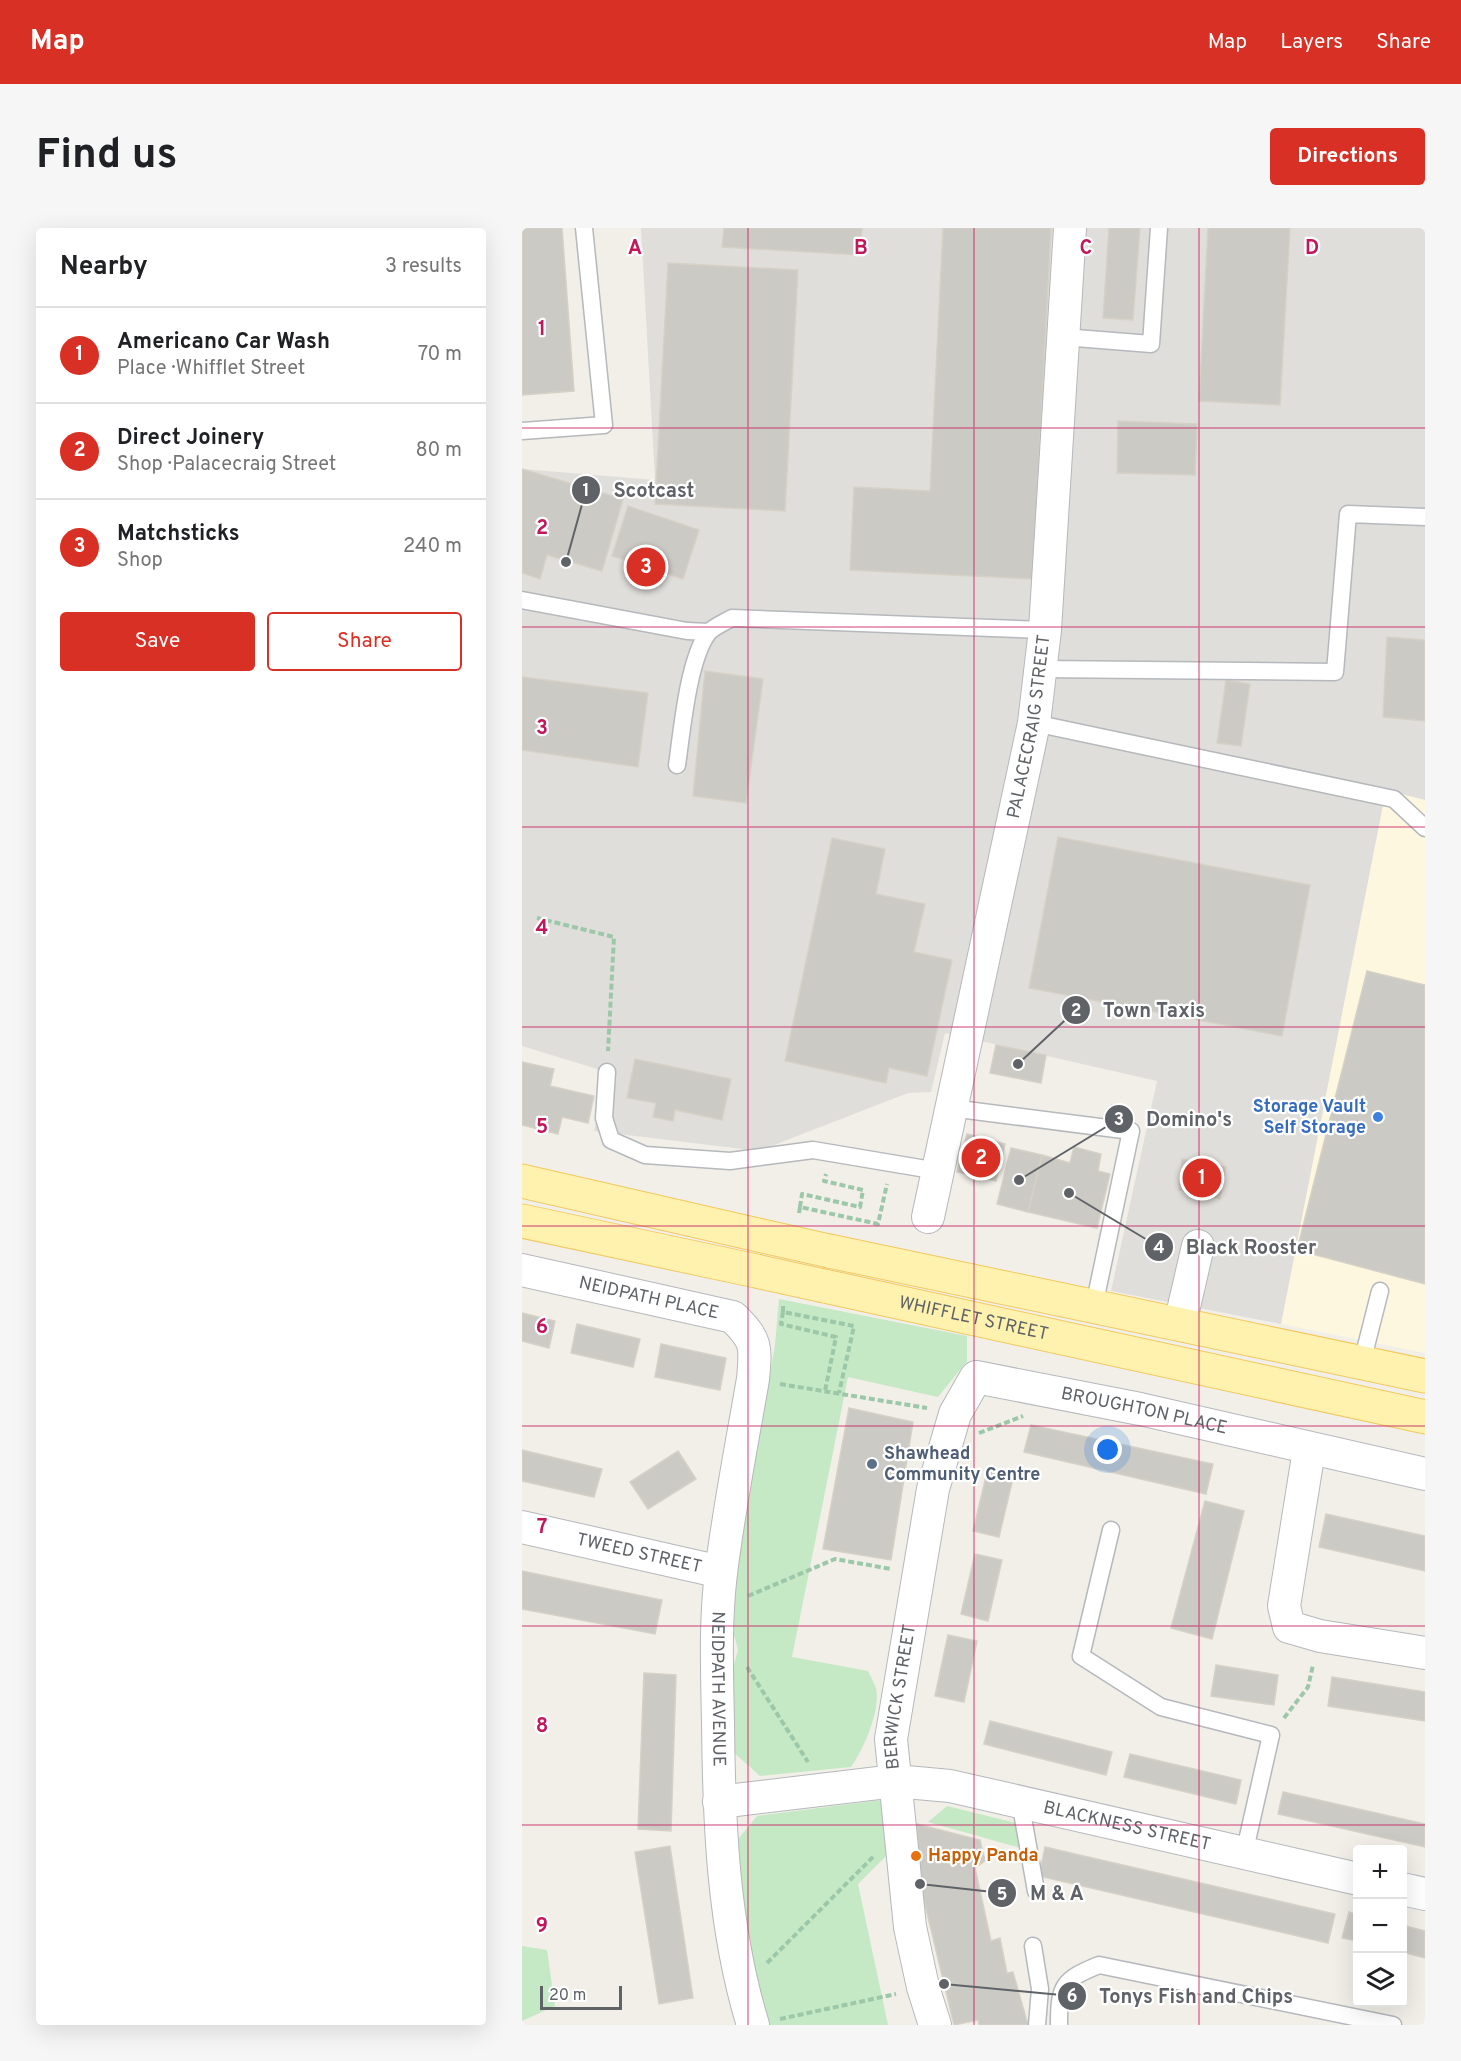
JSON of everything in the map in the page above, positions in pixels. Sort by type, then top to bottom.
[{"type":"main road","name":"WHIFFLET STREET","points":[[522,1181],[829,1251],[1425,1376]]},
{"type":"main road","name":"WHIFFLET STREET","points":[[522,1221],[1425,1417]]},
{"type":"street","name":"PALACECRAIG STREET","points":[[928,1217],[1034,723],[1045,630],[1070,228]]},
{"type":"street","points":[[1180,1324],[1198,1246]]},
{"type":"street","name":"NEIDPATH PLACE","points":[[522,1270],[733,1317],[751,1335],[754,1367]]},
{"type":"street","name":"NEIDPATH AVENUE","points":[[754,1367],[721,1572],[717,1658],[719,1802],[724,1878],[742,1990],[764,2023]]},
{"type":"street","name":"BROUGHTON PLACE","points":[[976,1377],[1140,1409],[1308,1450],[1425,1474]]},
{"type":"street","name":"BERWICK STREET","points":[[935,2025],[923,1987],[910,1927],[891,1739],[933,1489],[944,1444],[955,1413],[976,1377]]},
{"type":"street","points":[[1308,1450],[1284,1606],[1289,1627],[1320,1636],[1425,1653]]},
{"type":"street","name":"TWEED STREET","points":[[522,1527],[721,1572]]},
{"type":"street","name":"BLACKNESS STREET","points":[[719,1802],[895,1781],[950,1786],[1353,1878]]},
{"type":"street","points":[[1407,1890],[1425,1894]]},
{"type":"lane","points":[[522,431],[604,425],[584,228]]},
{"type":"lane","points":[[1063,337],[1151,344],[1159,228]]},
{"type":"lane","points":[[1041,669],[1335,672],[1348,514],[1425,517]]},
{"type":"lane","points":[[522,600],[687,631],[709,632]]},
{"type":"lane","points":[[676,765],[698,653],[709,632],[732,618],[1045,630]]},
{"type":"lane","points":[[1034,723],[1394,799],[1425,828]]},
{"type":"lane","points":[[607,1072],[604,1118],[611,1140],[645,1155],[730,1161],[813,1150],[938,1171]]},
{"type":"lane","points":[[951,1108],[1131,1131],[1094,1306]]},
{"type":"lane","points":[[1362,1362],[1380,1290]]},
{"type":"lane","points":[[1111,1530],[1081,1656],[1161,1707],[1271,1735],[1244,1854]]},
{"type":"lane","points":[[1020,1801],[1036,1891]]},
{"type":"lane","points":[[1033,1946],[1040,1989],[1037,2025]]},
{"type":"lane","points":[[1059,2025],[1060,1992],[1075,1974],[1099,1965],[1393,2025]]},
{"type":"path","points":[[537,918],[614,937],[607,1072]]},
{"type":"path","points":[[800,1207],[802,1194],[860,1207],[863,1190],[824,1181],[831,1153]]},
{"type":"path","points":[[878,1224],[891,1164]]},
{"type":"path","points":[[783,1312],[781,1324],[836,1336],[825,1391]]},
{"type":"path","points":[[839,1393],[854,1326]]},
{"type":"path","points":[[754,1367],[825,1391],[955,1413]]},
{"type":"path","points":[[944,1444],[1047,1407],[1051,1392]]},
{"type":"path","points":[[718,1610],[835,1559],[919,1574]]},
{"type":"path","points":[[1271,1735],[1308,1687],[1320,1636]]},
{"type":"path","points":[[717,1658],[743,1662],[826,1789]]},
{"type":"path","points":[[742,1990],[875,1856],[878,1845]]},
{"type":"path","points":[[764,2023],[923,1987]]},
{"type":"shaded area","points":[[641,228],[1425,228],[1425,800],[1386,790],[1281,1324],[1111,1291],[1157,1081],[945,1033],[931,1092],[908,1093],[759,1151],[594,1131],[607,1072],[522,1046],[522,469],[655,480]]},
{"type":"shaded area","points":[[1387,781],[1425,792],[1425,1353],[1281,1324]]},
{"type":"green space","points":[[779,1299],[967,1336],[967,1361],[938,1397],[848,1377],[792,1657],[868,1671],[876,1688],[876,1708],[866,1741],[851,1767],[760,1776],[731,1750],[731,1675],[738,1650],[732,1627],[736,1570],[775,1345]]},
{"type":"green space","points":[[882,1800],[892,1850],[858,1884],[888,2025],[762,2025],[735,1843],[757,1816]]},
{"type":"green space","points":[[947,1806],[1016,1823],[1024,1849],[928,1822]]},
{"type":"green space","points":[[522,1946],[547,1950],[555,2006],[522,2021]]},
{"type":"building","points":[[522,228],[562,228],[574,391],[522,395]]},
{"type":"building","points":[[724,228],[862,228],[860,255],[722,247]]},
{"type":"building","points":[[943,228],[1051,228],[1033,579],[850,570],[854,487],[930,491]]},
{"type":"building","points":[[1109,228],[1140,228],[1133,320],[1103,318]]},
{"type":"building","points":[[1208,228],[1290,228],[1280,405],[1199,401]]},
{"type":"building","points":[[668,263],[798,270],[785,511],[655,504]]},
{"type":"building","points":[[1118,421],[1197,424],[1195,475],[1117,473]]},
{"type":"building","points":[[522,469],[623,499],[602,571],[547,555],[540,579],[522,573]]},
{"type":"building","points":[[628,506],[699,530],[683,579],[612,556]]},
{"type":"building","points":[[1387,637],[1425,640],[1425,721],[1383,717]]},
{"type":"building","points":[[705,671],[763,679],[746,803],[693,796]]},
{"type":"building","points":[[522,677],[648,693],[638,767],[522,750]]},
{"type":"building","points":[[1226,680],[1250,684],[1241,746],[1217,743]]},
{"type":"building","points":[[1058,837],[1310,885],[1282,1036],[1029,988]]},
{"type":"building","points":[[832,838],[885,849],[876,894],[925,904],[914,952],[952,960],[927,1076],[889,1068],[886,1083],[785,1061]]},
{"type":"building","name":"Storage Vault Self Storage","points":[[1367,971],[1425,985],[1425,1284],[1297,1250]]},
{"type":"building","points":[[996,1045],[1046,1055],[1041,1083],[990,1073]]},
{"type":"building","points":[[635,1059],[731,1079],[722,1120],[675,1110],[673,1121],[653,1117],[656,1103],[627,1098]]},
{"type":"building","points":[[522,1062],[554,1069],[550,1086],[594,1096],[588,1123],[562,1117],[558,1134],[522,1125]]},
{"type":"building","points":[[967,1134],[1005,1144],[996,1181],[957,1172]]},
{"type":"building","points":[[1074,1147],[1101,1154],[1098,1171],[1110,1174],[1097,1228],[1028,1212],[1042,1155],[1070,1163]]},
{"type":"building","points":[[1011,1148],[1042,1155],[1028,1212],[997,1204]]},
{"type":"building","points":[[1182,1159],[1226,1167],[1220,1199],[1179,1190]]},
{"type":"building","points":[[522,1313],[555,1321],[549,1348],[522,1341]]},
{"type":"building","points":[[577,1324],[640,1339],[633,1367],[571,1353]]},
{"type":"building","points":[[661,1344],[726,1358],[720,1390],[655,1377]]},
{"type":"building","name":"Shawhead Community Centre","points":[[849,1408],[913,1422],[891,1560],[823,1549]]},
{"type":"building","points":[[1031,1425],[1213,1464],[1206,1494],[1024,1452]]},
{"type":"building","points":[[522,1450],[602,1469],[594,1497],[522,1481]]},
{"type":"building","points":[[678,1451],[696,1479],[648,1509],[630,1482]]},
{"type":"building","points":[[988,1468],[1014,1474],[999,1537],[973,1531]]},
{"type":"building","points":[[1205,1501],[1244,1511],[1212,1639],[1171,1628]]},
{"type":"building","points":[[1326,1514],[1425,1536],[1425,1571],[1319,1547]]},
{"type":"building","points":[[975,1554],[1002,1560],[988,1621],[961,1614]]},
{"type":"building","points":[[522,1571],[662,1600],[655,1634],[522,1609]]},
{"type":"building","points":[[948,1635],[977,1641],[964,1702],[935,1696]]},
{"type":"building","points":[[1216,1665],[1278,1675],[1274,1705],[1211,1696]]},
{"type":"building","points":[[644,1673],[676,1675],[671,1831],[638,1829]]},
{"type":"building","points":[[1332,1677],[1425,1692],[1425,1721],[1328,1706]]},
{"type":"building","points":[[990,1721],[1112,1752],[1106,1775],[984,1744]]},
{"type":"building","points":[[1130,1754],[1241,1780],[1236,1804],[1124,1777]]},
{"type":"building","points":[[1283,1792],[1425,1824],[1425,1847],[1278,1814]]},
{"type":"building","points":[[917,1824],[980,1840],[985,1861],[975,1868],[991,1941],[1000,1938],[1007,1973],[1013,1972],[1028,2025],[979,2025],[978,2020],[954,2025],[920,1884]]},
{"type":"building","points":[[670,1846],[693,1998],[659,2004],[635,1852]]},
{"type":"building","points":[[1045,1847],[1335,1914],[1328,1943],[1039,1876]]},
{"type":"building","points":[[1349,1912],[1353,1913],[1353,1940],[1342,1938]]},
{"type":"building","points":[[1407,1926],[1425,1931],[1425,1958],[1407,1953]]},
{"type":"place","name":"Scotcast","points":[[566,562]]},
{"type":"place","name":"Matchsticks","points":[[646,567]]},
{"type":"place","name":"Town Taxis","points":[[1018,1064]]},
{"type":"place","name":"Storage Vault Self Storage","points":[[1378,1117]]},
{"type":"place","name":"Direct Joinery","points":[[981,1158]]},
{"type":"place","name":"Americano Car Wash","points":[[1202,1178]]},
{"type":"place","name":"Domino's","points":[[1019,1180]]},
{"type":"place","name":"Black Rooster","points":[[1069,1193]]},
{"type":"place","name":"Shawhead Community Centre","points":[[872,1464]]},
{"type":"place","name":"Happy Panda","points":[[916,1856]]},
{"type":"place","name":"M & A","points":[[920,1884]]},
{"type":"place","name":"Tonys Fish and Chips","points":[[944,1984]]}]
